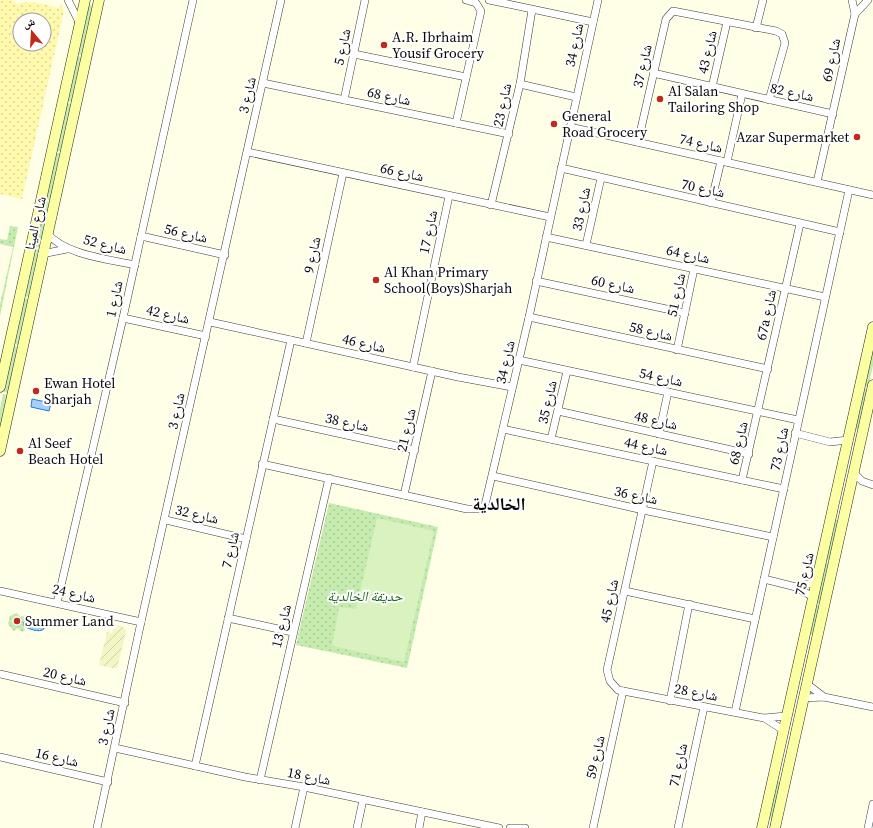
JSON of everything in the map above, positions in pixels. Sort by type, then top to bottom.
[{"type":"street","points":[[68,0],[80,24]]},
{"type":"street","name":"شارع المينا","points":[[0,387],[85,0]]},
{"type":"street","name":"شارع المينا","points":[[0,451],[98,0]]},
{"type":"street","name":"شارع 1","points":[[57,602],[135,265],[193,0]]},
{"type":"street","name":"شارع 3","points":[[97,828],[125,703],[141,622],[166,520],[282,0]]},
{"type":"street","name":"شارع 5","points":[[344,100],[365,0]]},
{"type":"street","points":[[456,123],[481,11],[478,5],[472,0]]},
{"type":"street","points":[[489,0],[593,22]]},
{"type":"street","name":"شارع 34","points":[[262,464],[477,510],[485,505],[529,317],[598,0]]},
{"type":"street","points":[[756,28],[763,0]]},
{"type":"street","name":"شارع 69","points":[[817,182],[855,14],[852,0]]},
{"type":"street","points":[[855,14],[868,0]]},
{"type":"street","name":"شارع 23","points":[[490,205],[509,134],[520,84],[532,10]]},
{"type":"street","name":"شارع 37","points":[[638,142],[666,18],[670,13],[676,10],[727,22]]},
{"type":"street","points":[[727,22],[771,31],[780,39],[783,47],[769,100]]},
{"type":"street","name":"شارع 43","points":[[712,87],[727,22]]},
{"type":"street","points":[[354,54],[466,77]]},
{"type":"street","name":"شارع 82","points":[[653,73],[833,114]]},
{"type":"street","name":"شارع 68","points":[[263,83],[509,134]]},
{"type":"street","points":[[520,84],[576,97]]},
{"type":"street","points":[[711,203],[724,162],[742,94]]},
{"type":"street","name":"شارع 74","points":[[570,128],[873,195]]},
{"type":"street","name":"شارع 66","points":[[248,152],[550,217]]},
{"type":"street","name":"شارع 70","points":[[561,168],[840,232]]},
{"type":"street","name":"شارع 9","points":[[306,343],[343,173]]},
{"type":"street","name":"شارع 33","points":[[586,245],[601,178]]},
{"type":"street","name":"شارع 73","points":[[735,712],[849,190]]},
{"type":"street","name":"شارع 17","points":[[413,367],[449,196]]},
{"type":"street","name":"67a شارع","points":[[758,412],[800,224]]},
{"type":"street","name":"شارع 52","points":[[48,233],[54,241],[68,249],[135,265]]},
{"type":"street","name":"شارع 56","points":[[141,236],[225,255]]},
{"type":"street","name":"شارع 64","points":[[546,237],[825,297]]},
{"type":"street","name":"شارع 52","points":[[42,254],[68,249]]},
{"type":"street","name":"شارع 51","points":[[677,350],[694,269]]},
{"type":"street","name":"شارع 60","points":[[536,281],[685,313]]},
{"type":"street","name":"شارع 58","points":[[529,317],[768,369]]},
{"type":"street","name":"شارع 42","points":[[123,318],[206,336]]},
{"type":"street","name":"شارع 46","points":[[210,322],[413,367],[512,387]]},
{"type":"street","name":"شارع 75","points":[[762,828],[873,327]]},
{"type":"street","name":"شارع 7","points":[[195,766],[291,340]]},
{"type":"street","name":"شارع 54","points":[[519,360],[798,420]]},
{"type":"street","name":"شارع 35","points":[[551,439],[567,370]]},
{"type":"street","name":"شارع 21","points":[[404,495],[432,371]]},
{"type":"street","name":"شارع 75","points":[[775,828],[873,385]]},
{"type":"street","points":[[659,434],[668,392]]},
{"type":"street","name":"شارع 48","points":[[558,411],[748,454]]},
{"type":"street","name":"شارع 68","points":[[742,480],[758,412]]},
{"type":"street","name":"شارع 38","points":[[273,419],[415,450]]},
{"type":"street","name":"شارع 44","points":[[503,429],[784,489]]},
{"type":"street","points":[[795,433],[830,442],[845,452]]},
{"type":"street","points":[[830,442],[848,440],[853,446],[851,461],[854,471],[871,485]]},
{"type":"street","name":"شارع 45","points":[[623,691],[613,686],[608,677],[607,670],[653,461]]},
{"type":"street","name":"شارع 36","points":[[493,476],[643,510],[773,537]]},
{"type":"street","name":"شارع 13","points":[[260,780],[292,632],[329,478]]},
{"type":"street","points":[[851,488],[871,485]]},
{"type":"street","name":"شارع 32","points":[[166,520],[246,539]]},
{"type":"street","points":[[764,579],[796,587],[813,597]]},
{"type":"street","points":[[796,587],[816,582]]},
{"type":"street","name":"شارع 24","points":[[0,591],[57,602],[141,622]]},
{"type":"street","points":[[625,591],[755,618]]},
{"type":"street","points":[[670,701],[689,604]]},
{"type":"street","points":[[228,618],[292,632]]},
{"type":"street","name":"شارع 20","points":[[0,674],[125,703]]},
{"type":"street","points":[[797,674],[800,678],[798,692],[800,696],[804,698],[824,697],[873,707]]},
{"type":"street","points":[[807,684],[824,697]]},
{"type":"street","name":"شارع 28","points":[[623,691],[764,718],[786,716]]},
{"type":"street","name":"شارع 59","points":[[593,828],[623,691]]},
{"type":"street","name":"شارع 71","points":[[678,828],[704,707]]},
{"type":"street","points":[[786,716],[791,723],[789,740],[793,747]]},
{"type":"street","name":"شارع 28","points":[[764,718],[783,730]]},
{"type":"street","name":"شارع 18","points":[[115,748],[260,780],[499,828]]},
{"type":"street","name":"شارع 16","points":[[0,758],[108,782]]},
{"type":"street","points":[[295,828],[304,788]]},
{"type":"street","points":[[357,828],[363,800]]},
{"type":"street","points":[[868,828],[873,804]]},
{"type":"street","points":[[419,828],[422,812]]},
{"type":"street","points":[[510,828],[525,828]]},
{"type":"green space","points":[[89,5],[93,6],[82,55],[78,54]]},
{"type":"green space","points":[[77,56],[82,57],[72,102],[68,101]]},
{"type":"green space","points":[[67,103],[71,104],[61,151],[57,151]]},
{"type":"green space","points":[[56,153],[60,153],[50,200],[46,199]]},
{"type":"green space","points":[[46,201],[50,202],[40,248],[36,247]]},
{"type":"green space","points":[[10,226],[18,227],[0,316],[0,304],[13,247],[0,244],[0,239],[7,240]]},
{"type":"green space","points":[[35,249],[39,250],[29,297],[25,296]]},
{"type":"green space","points":[[24,298],[28,299],[18,345],[14,344]]},
{"type":"green space","points":[[14,346],[18,347],[8,393],[4,392]]},
{"type":"green space","points":[[873,347],[873,366],[868,387],[864,386]]},
{"type":"green space","points":[[864,389],[868,390],[859,430],[855,429]]},
{"type":"green space","points":[[3,394],[7,395],[0,429],[0,409]]},
{"type":"green space","name":"حديقة الخالدية","points":[[329,503],[438,527],[407,668],[296,645]]},
{"type":"green space","points":[[377,518],[434,531],[404,662],[332,646],[339,607],[356,609]]},
{"type":"green space","points":[[835,520],[839,520],[830,561],[826,560]]},
{"type":"green space","points":[[825,562],[829,563],[820,604],[816,603]]},
{"type":"green space","points":[[816,605],[820,606],[813,635],[810,634]]},
{"type":"green space","points":[[17,613],[20,617],[26,615],[28,619],[23,624],[25,630],[22,632],[18,628],[14,631],[8,624],[10,616]]},
{"type":"green space","points":[[117,625],[123,627],[126,631],[117,669],[99,665],[107,632],[112,633],[113,629],[116,629]]},
{"type":"green space","points":[[777,781],[781,782],[773,819],[769,818]]},
{"type":"sand","points":[[0,0],[12,0],[17,4],[27,2],[38,3],[58,8],[61,4],[64,11],[22,199],[0,194]]},
{"type":"water","points":[[32,399],[51,403],[49,411],[31,407]]},
{"type":"water","points":[[24,622],[43,625],[44,629],[37,631],[30,629],[23,625]]},
{"type":"place","name":"A.R. Ibrhaim Yousif Grocery","points":[[384,45]]},
{"type":"place","name":"Al Salan Tailoring Shop","points":[[660,99]]},
{"type":"place","name":"General Road Grocery","points":[[554,124]]},
{"type":"place","name":"Azar Supermarket","points":[[857,137]]},
{"type":"place","name":"Al Khan Primary School(Boys)Sharjah","points":[[376,280]]},
{"type":"place","name":"Ewan Hotel Sharjah","points":[[36,391]]},
{"type":"place","name":"Al Seef Beach Hotel","points":[[20,451]]},
{"type":"place","name":"Summer Land","points":[[17,621]]},
{"type":"district","name":"الخالدية","points":[[499,503]]}]
